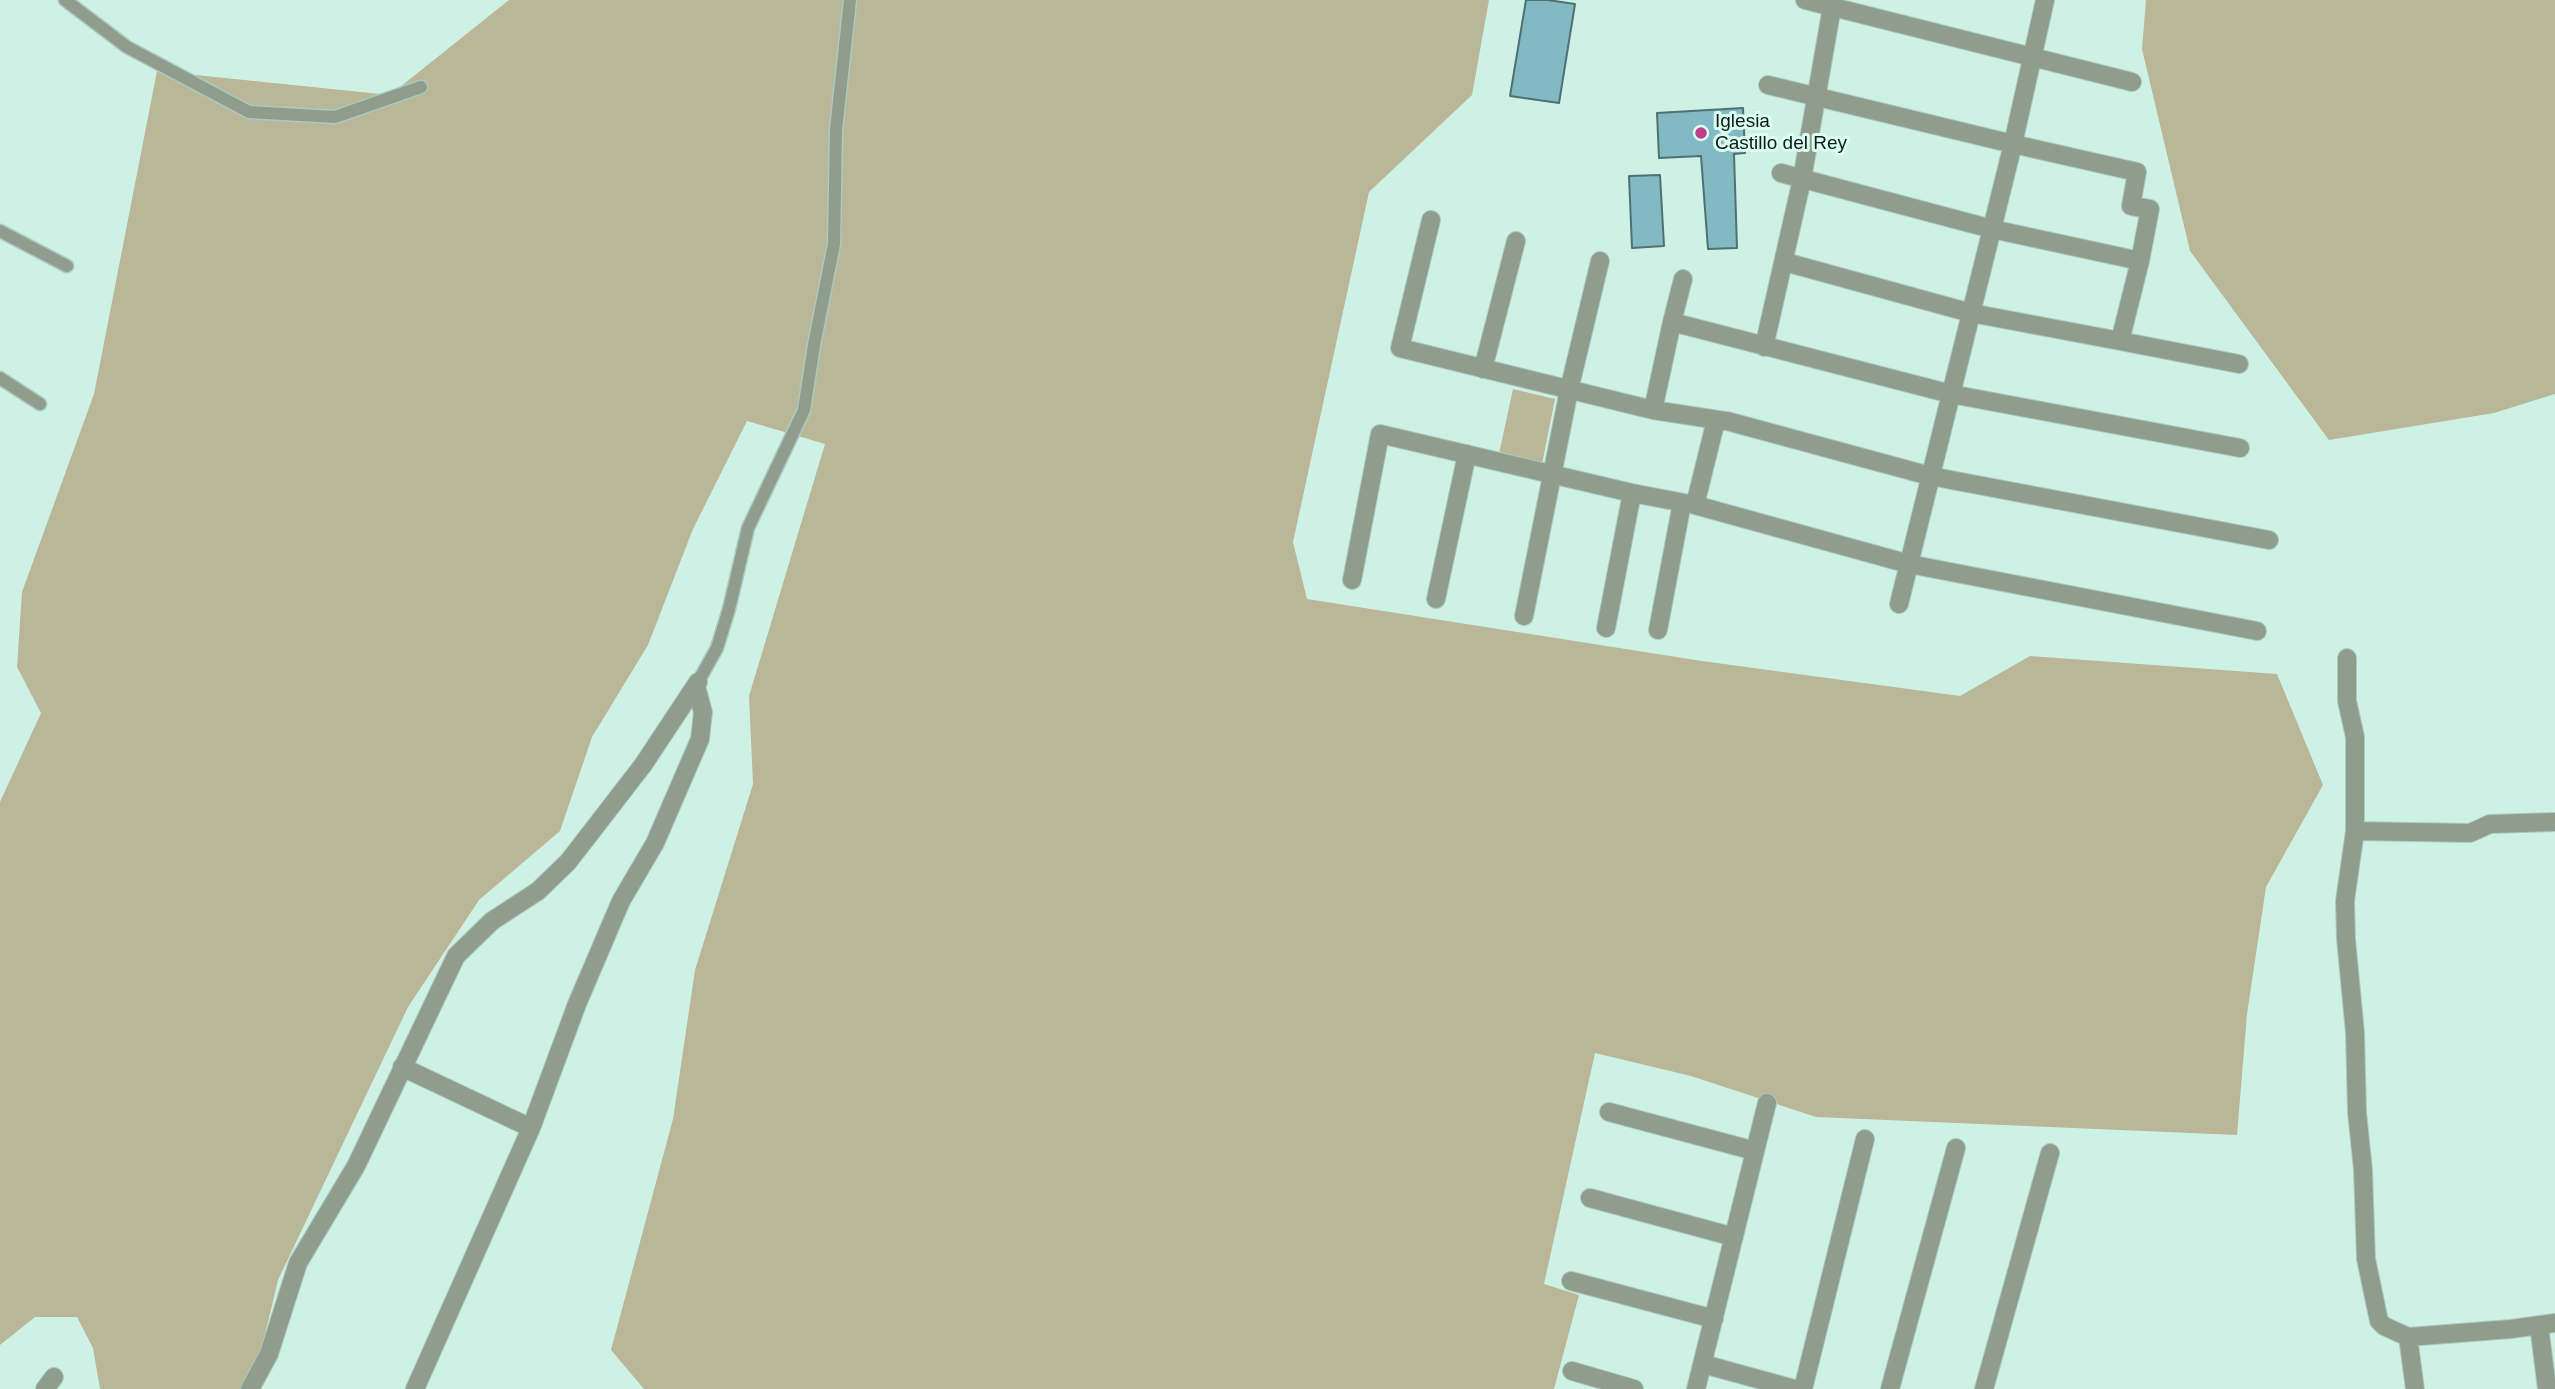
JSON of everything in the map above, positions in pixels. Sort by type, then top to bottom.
[{"type":"street","points":[[1805,0],[2132,82]]},
{"type":"street","points":[[1899,604],[2014,144],[2045,0]]},
{"type":"street","points":[[1764,346],[1802,179],[1832,7]]},
{"type":"street","points":[[1768,85],[2137,172],[2131,206],[2150,209],[2120,341]]},
{"type":"street","points":[[1781,173],[1993,229],[2140,261]]},
{"type":"street","points":[[1430,220],[1400,348],[1653,410],[1722,420],[1930,476],[2269,540]]},
{"type":"street","points":[[1483,369],[1516,241]]},
{"type":"street","points":[[1524,616],[1569,390],[1600,261]]},
{"type":"street","points":[[1785,262],[1972,313],[2239,364]]},
{"type":"street","points":[[1653,410],[1683,279]]},
{"type":"street","points":[[1672,322],[1951,394],[2240,448]]},
{"type":"street","points":[[1658,630],[1689,504],[1722,420]]},
{"type":"street","points":[[1352,580],[1380,434],[1689,504],[1909,564],[2257,631]]},
{"type":"street","points":[[1436,599],[1467,454]]},
{"type":"street","points":[[1606,628],[1632,493]]},
{"type":"street","points":[[2347,658],[2347,701],[2355,737],[2355,831],[2345,901],[2346,939],[2355,1033],[2366,1259],[2379,1321],[2408,1337],[2547,1324],[2547,1389]]},
{"type":"street","points":[[250,1389],[269,1354],[298,1262],[356,1166],[456,956],[492,921],[538,891],[568,862],[643,765],[697,684]]},
{"type":"street","points":[[415,1389],[531,1128],[577,1004],[621,901],[655,843],[700,739],[703,712],[697,684]]},
{"type":"street","points":[[2355,831],[2470,833],[2490,824],[2555,822]]},
{"type":"street","points":[[402,1067],[531,1128]]},
{"type":"street","points":[[1696,1389],[1767,1102]]},
{"type":"street","points":[[1609,1112],[1755,1151]]},
{"type":"street","points":[[1802,1389],[1865,1139]]},
{"type":"street","points":[[1890,1389],[1956,1147]]},
{"type":"street","points":[[1984,1389],[2050,1153]]},
{"type":"street","points":[[1590,1198],[1734,1237]]},
{"type":"street","points":[[1571,1281],[1714,1320]]},
{"type":"street","points":[[2408,1337],[2415,1389]]},
{"type":"street","points":[[1703,1363],[1794,1389]]},
{"type":"street","points":[[1572,1371],[1634,1389]]},
{"type":"lane","points":[[65,0],[128,47],[249,112],[335,117],[421,87]]},
{"type":"lane","points":[[697,684],[718,648],[748,528],[804,410],[834,244],[836,130],[850,0]]},
{"type":"lane","points":[[0,231],[67,266]]},
{"type":"lane","points":[[0,378],[40,404]]},
{"type":"shaded area","points":[[509,0],[1489,0],[1472,95],[1369,192],[1293,542],[1307,599],[1702,661],[1960,696],[2030,656],[2277,674],[2323,785],[2266,887],[2247,1014],[2237,1135],[1816,1117],[1691,1076],[1595,1053],[1544,1284],[1579,1295],[1554,1389],[644,1389],[611,1350],[673,1119],[695,970],[753,784],[749,696],[825,444],[747,421],[693,529],[648,645],[592,737],[560,831],[479,900],[408,1007],[278,1280],[254,1381],[245,1389],[100,1389],[93,1348],[77,1317],[35,1317],[0,1345],[0,802],[41,713],[17,667],[22,592],[94,394],[157,71],[390,95]]},
{"type":"shaded area","points":[[2146,0],[2555,0],[2555,394],[2494,413],[2329,440],[2190,251],[2142,49]]},
{"type":"shaded area","points":[[1513,389],[1555,399],[1542,464],[1499,454]]},
{"type":"building","points":[[1526,0],[1575,4],[1559,103],[1510,96]]},
{"type":"building","points":[[1743,108],[1745,153],[1734,154],[1737,248],[1708,249],[1701,156],[1659,158],[1657,113]]},
{"type":"building","points":[[1660,175],[1664,246],[1632,248],[1629,176]]},
{"type":"place","name":"Iglesia Castillo del Rey","points":[[1701,133]]}]
